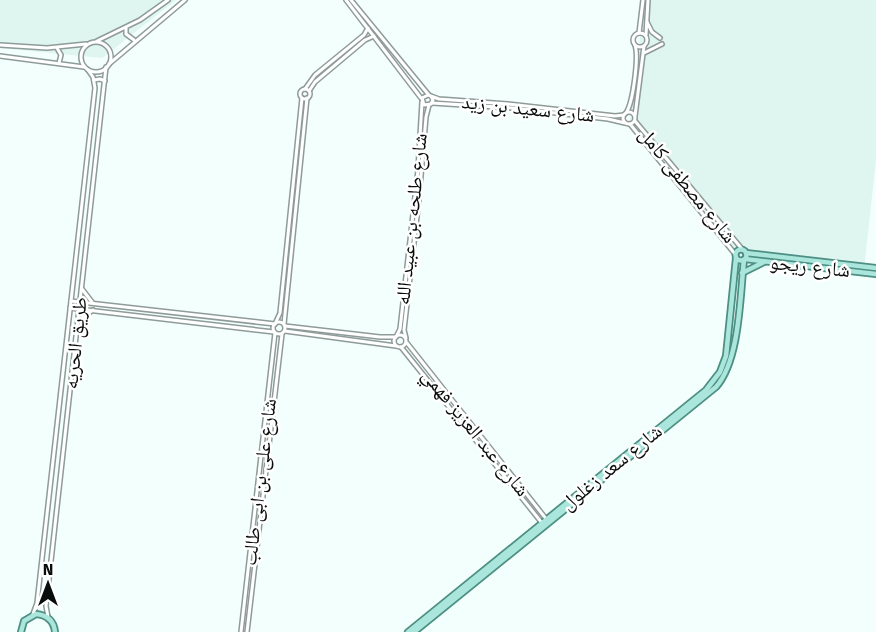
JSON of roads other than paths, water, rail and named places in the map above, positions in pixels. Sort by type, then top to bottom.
[{"type":"main road","points":[[736,256],[738,250],[744,255]]},
{"type":"main road","name":"شارع ريجو","points":[[736,256],[740,260],[744,255],[875,270]]},
{"type":"main road","name":"شارع سعد زغلول","points":[[516,548],[544,522],[707,395],[725,376],[733,354],[744,255]]},
{"type":"main road","name":"شارع سعد زغلول","points":[[408,632],[516,548],[706,390],[720,372],[728,347],[736,256]]},
{"type":"main road","name":"شارع ريجو","points":[[757,257],[766,261],[875,270]]},
{"type":"main road","points":[[742,273],[766,261]]},
{"type":"main road","points":[[21,632],[24,621],[32,615],[41,614],[49,618],[56,630]]},
{"type":"main road","name":"شارع سعد زغلول","points":[[414,632],[432,615]]},
{"type":"street","points":[[105,81],[99,78],[94,80],[81,61],[84,47],[126,28],[168,0]]},
{"type":"street","points":[[1,61],[1,56],[59,63],[97,72],[108,66],[136,39],[158,25],[185,0]]},
{"type":"street","points":[[346,0],[416,90],[422,101],[430,104],[430,96],[424,96],[422,101]]},
{"type":"street","name":"شارع سعيد بن زيد","points":[[351,0],[420,86],[439,101],[617,118],[626,123]]},
{"type":"street","points":[[643,0],[639,33],[633,39],[635,45],[639,47],[644,46],[647,42],[648,0]]},
{"type":"street","points":[[640,22],[643,24],[646,20]]},
{"type":"street","points":[[646,20],[652,32],[660,38]]},
{"type":"street","points":[[126,28],[126,34],[136,39]]},
{"type":"street","points":[[364,38],[368,28]]},
{"type":"street","points":[[639,33],[646,35]]},
{"type":"street","points":[[305,98],[300,93],[307,90],[315,75],[364,38],[374,36]]},
{"type":"street","points":[[47,41],[47,48]]},
{"type":"street","points":[[0,45],[57,48],[93,42],[105,45],[109,50],[111,57],[108,66]]},
{"type":"street","points":[[636,56],[662,44]]},
{"type":"street","name":"شارع مصطفى كامل","points":[[625,114],[630,105],[636,56],[635,45]]},
{"type":"street","name":"شارع مصطفى كامل","points":[[644,46],[635,118],[744,255]]},
{"type":"street","points":[[57,48],[61,55],[59,63]]},
{"type":"street","points":[[122,51],[125,55]]},
{"type":"street","name":"طريق الحريه","points":[[49,618],[46,604],[108,66]]},
{"type":"street","name":"طريق الحريه","points":[[32,615],[37,603],[94,80]]},
{"type":"street","points":[[416,90],[420,86]]},
{"type":"street","points":[[283,333],[282,313],[288,252],[305,98],[309,95],[307,90]]},
{"type":"street","name":"شارع طلحه بن عبيد الله","points":[[406,338],[403,325],[419,199],[424,117],[422,101]]},
{"type":"street","name":"شارع سعيد بن زيد","points":[[430,104],[439,101]]},
{"type":"street","name":"شارع طلحه بن عبيد الله","points":[[424,117],[430,104]]},
{"type":"street","points":[[630,105],[636,106]]},
{"type":"street","points":[[630,112],[635,118],[630,124],[623,119],[625,114],[630,112]]},
{"type":"street","name":"شارع سعيد بن زيد","points":[[617,118],[625,114]]},
{"type":"street","name":"شارع مصطفى كامل","points":[[630,124],[736,256]]},
{"type":"street","points":[[730,246],[735,242]]},
{"type":"street","points":[[81,288],[85,296],[94,304],[94,310]]},
{"type":"street","points":[[70,308],[266,330],[275,333],[291,332],[386,343],[401,347],[407,343],[406,338],[402,335],[386,338],[291,327],[280,322],[267,324],[71,302]]},
{"type":"street","points":[[78,322],[94,310]]},
{"type":"street","points":[[275,333],[273,328],[282,313]]},
{"type":"street","points":[[266,330],[267,324]]},
{"type":"street","name":"شارع طلحه بن عبيد الله","points":[[396,336],[403,325]]},
{"type":"street","points":[[291,327],[291,332]]},
{"type":"street","name":"شارع على بن ابى طالب","points":[[242,632],[275,333]]},
{"type":"street","name":"شارع على بن ابى طالب","points":[[247,632],[280,342],[283,333]]},
{"type":"street","points":[[396,336],[394,342],[396,346]]},
{"type":"street","points":[[386,338],[386,343]]},
{"type":"street","points":[[275,341],[280,342]]},
{"type":"street","name":"شارع عبد العزيز فهمي","points":[[407,343],[537,508],[544,522]]},
{"type":"street","name":"شارع عبد العزيز فهمي","points":[[401,347],[533,512],[544,522]]},
{"type":"street","points":[[409,356],[413,352]]},
{"type":"street","points":[[51,482],[55,486],[60,484]]},
{"type":"street","points":[[49,496],[54,495],[58,498]]},
{"type":"street","points":[[533,512],[537,508]]},
{"type":"street","points":[[37,603],[46,604]]}]
